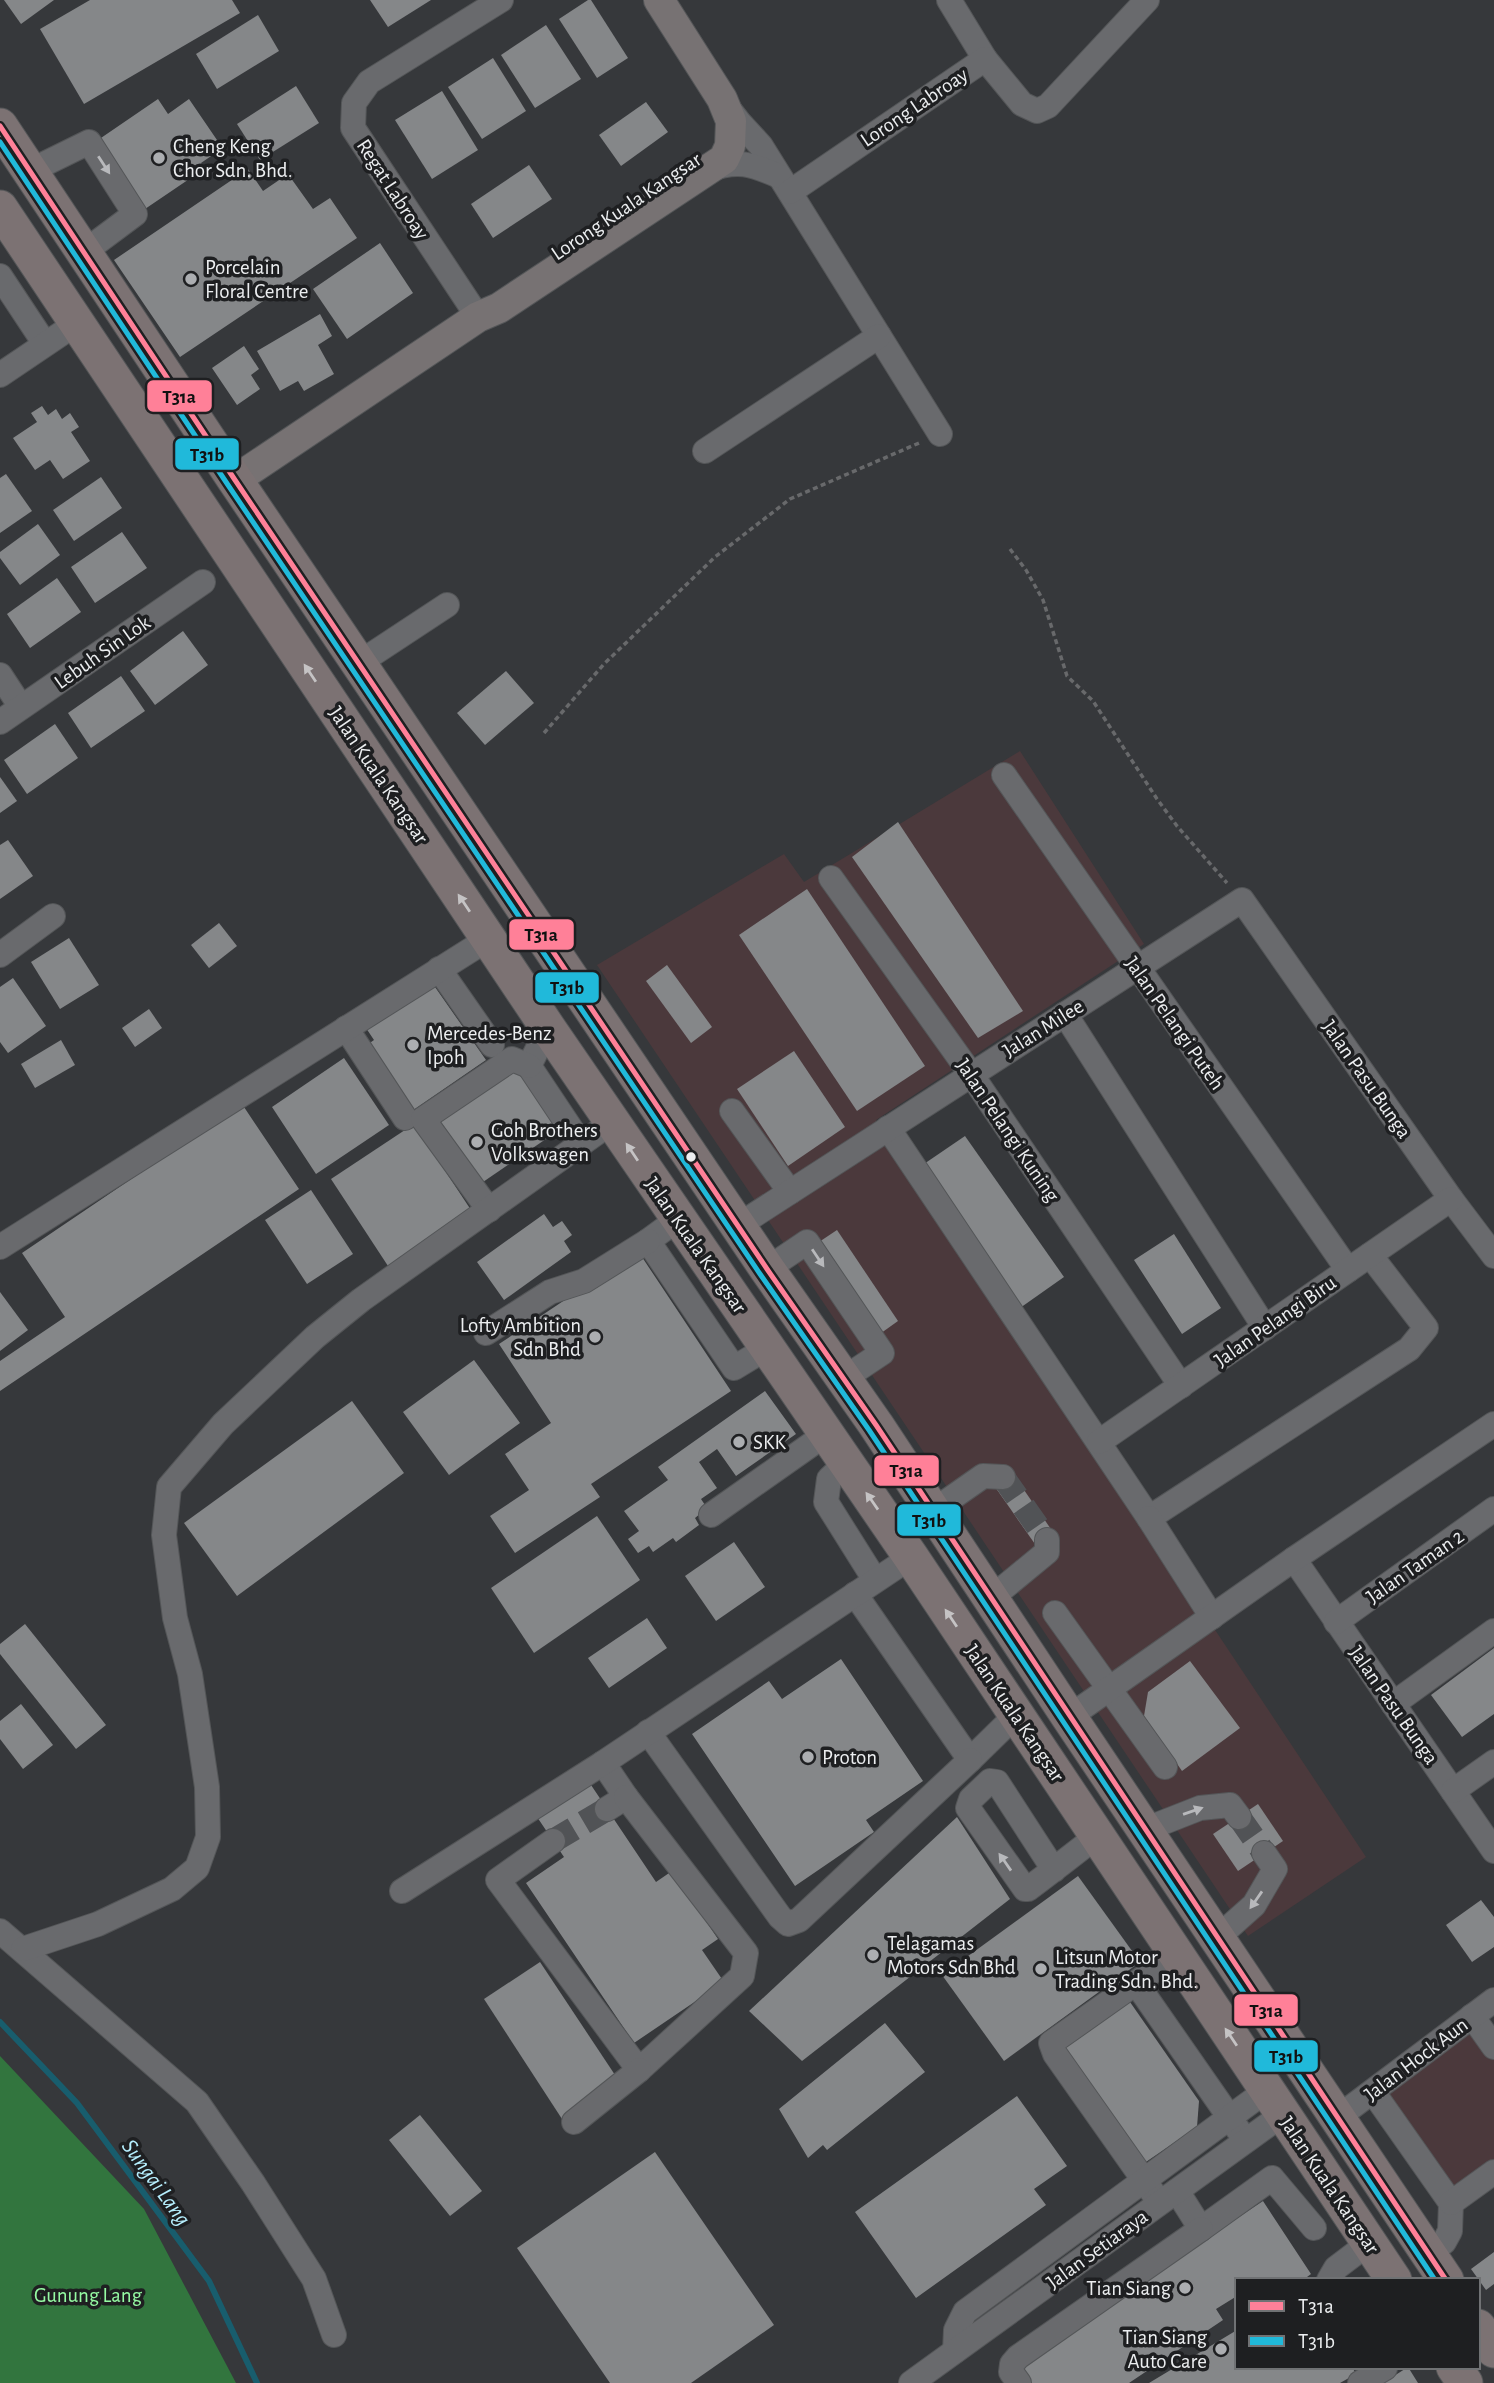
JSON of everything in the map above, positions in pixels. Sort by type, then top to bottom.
[{"type":"highway","name":"Jalan Kuala Kangsar","points":[[0,126],[235,480],[767,1269],[876,1425],[1437,2267]]},
{"type":"highway","name":"Jalan Kuala Kangsar","points":[[0,208],[488,939],[911,1557],[1393,2278]]},
{"type":"highway","points":[[117,385],[151,411],[183,458],[198,472],[235,480],[227,495],[227,516],[281,605],[290,626],[290,642]]},
{"type":"main road","name":"Lorong Kuala Kangsar","points":[[478,317],[489,297],[692,165],[710,148],[716,124],[710,106],[643,0]]},
{"type":"main road","points":[[659,0],[722,99]]},
{"type":"main road","name":"Lorong Kuala Kangsar","points":[[235,480],[478,317],[499,308],[724,159],[730,146],[731,121],[722,99]]},
{"type":"street","name":"Regat Labroay","points":[[478,317],[353,128],[354,103],[369,82],[501,0]]},
{"type":"street","points":[[949,0],[985,59]]},
{"type":"street","name":"Lorong Labroay","points":[[784,184],[985,59],[1022,104],[1037,111],[1048,106],[1147,0]]},
{"type":"street","points":[[722,99],[738,122],[761,146],[940,434]]},
{"type":"street","points":[[30,171],[89,142],[135,215],[84,252]]},
{"type":"street","points":[[708,170],[728,163],[752,164],[784,184]]},
{"type":"street","points":[[0,276],[45,344]]},
{"type":"street","points":[[0,375],[77,323]]},
{"type":"street","points":[[705,451],[879,336]]},
{"type":"street","name":"Lebuh Sin Lok","points":[[0,722],[203,582]]},
{"type":"street","points":[[359,663],[447,605]]},
{"type":"street","points":[[0,675],[21,707]]},
{"type":"street","name":"Jalan Pelangi Puteh","points":[[1004,775],[1348,1270]]},
{"type":"street","name":"Jalan Pelangi Kuning","points":[[831,878],[971,1074],[1181,1386]]},
{"type":"street","name":"Jalan Milee","points":[[739,1225],[1242,900]]},
{"type":"street","name":"Jalan Pasu Bunga","points":[[1242,900],[1451,1199],[1494,1256]]},
{"type":"street","points":[[0,955],[54,916]]},
{"type":"street","points":[[0,1247],[488,939]]},
{"type":"street","points":[[439,969],[492,1045]]},
{"type":"street","points":[[1065,1014],[1265,1328]]},
{"type":"street","points":[[346,1028],[405,1118]]},
{"type":"street","points":[[529,1066],[548,1028]]},
{"type":"street","points":[[489,1210],[423,1119],[512,1059],[529,1066],[581,1144]]},
{"type":"street","points":[[732,1111],[790,1192]]},
{"type":"street","points":[[23,1949],[98,1924],[172,1889],[197,1868],[208,1836],[207,1787],[190,1674],[175,1618],[164,1535],[169,1487],[223,1424],[315,1338],[361,1300],[612,1122]]},
{"type":"street","points":[[888,1128],[1099,1442],[1212,1617]]},
{"type":"street","name":"Jalan Pelangi Biru","points":[[1099,1442],[1451,1199]]},
{"type":"street","points":[[486,1333],[550,1292],[584,1281],[678,1219]]},
{"type":"street","points":[[648,1241],[734,1367],[767,1348]]},
{"type":"street","points":[[767,1269],[807,1242],[882,1353],[843,1379]]},
{"type":"street","points":[[1149,1518],[1409,1349],[1417,1340],[1426,1328],[1370,1255]]},
{"type":"street","points":[[1069,1717],[1293,1559],[1494,1424]]},
{"type":"street","points":[[712,1515],[826,1434]]},
{"type":"street","points":[[846,1463],[829,1479],[826,1502],[865,1587],[970,1760]]},
{"type":"street","points":[[933,1511],[983,1476],[1003,1477]]},
{"type":"street","name":"Jalan Taman 2","points":[[1336,1622],[1494,1509]]},
{"type":"street","points":[[990,1599],[1048,1552],[1047,1540]]},
{"type":"street","points":[[402,1891],[603,1763],[911,1557]]},
{"type":"street","name":"Jalan Pasu Bunga","points":[[1293,1559],[1494,1851]]},
{"type":"street","points":[[1055,1613],[1165,1767]]},
{"type":"street","points":[[1393,1704],[1494,1631]]},
{"type":"street","points":[[648,1732],[780,1917],[788,1924],[799,1920],[1016,1715]]},
{"type":"street","points":[[1453,1791],[1494,1762]]},
{"type":"street","points":[[574,2122],[639,2070],[742,1976],[746,1953],[617,1803],[603,1763]]},
{"type":"street","points":[[1144,1830],[1200,1808],[1230,1805],[1239,1817]]},
{"type":"street","points":[[1049,1864],[1093,1830]]},
{"type":"street","points":[[553,1841],[498,1880],[639,2070]]},
{"type":"street","points":[[1217,1938],[1254,1905],[1275,1869],[1264,1853]]},
{"type":"street","points":[[0,1931],[197,2102],[314,2279],[334,2335]]},
{"type":"street","points":[[1176,1955],[1051,2043],[1055,2054],[1144,2181],[1168,2197],[1201,2229]]},
{"type":"street","points":[[1136,1983],[1245,2140]]},
{"type":"street","name":"Jalan Hock Aun","points":[[1337,2118],[1494,2000]]},
{"type":"street","points":[[1472,2016],[1494,2047]]},
{"type":"street","points":[[1373,2092],[1451,2203],[1450,2231],[1437,2267]]},
{"type":"street","points":[[955,2351],[956,2330],[965,2312],[1230,2118],[1275,2102]]},
{"type":"street","name":"Jalan Setiaraya","points":[[911,2383],[1245,2140],[1275,2102]]},
{"type":"street","points":[[1451,2203],[1494,2172]]},
{"type":"street","points":[[1019,2383],[1011,2372],[1012,2364],[1018,2357],[1201,2229],[1264,2181],[1272,2178],[1314,2228]]},
{"type":"street","points":[[1330,2278],[1336,2268],[1369,2243]]},
{"type":"street","points":[[1360,2383],[1382,2369]]},
{"type":"path","points":[[544,733],[604,664],[715,557],[790,499],[940,434]]},
{"type":"path","points":[[1010,550],[1026,570],[1043,600],[1067,676],[1100,711],[1177,826],[1242,900]]},
{"type":"shaded area","points":[[1020,751],[1144,944],[876,1120],[1366,1857],[1248,1936],[597,965],[784,854],[804,882]]},
{"type":"shaded area","points":[[1473,2014],[1494,2043],[1494,2177],[1451,2207],[1365,2099]]},
{"type":"green space","name":"Gunung Lang","points":[[0,2056],[144,2209],[236,2383],[0,2383]]},
{"type":"building","points":[[4,0],[54,0],[21,24]]},
{"type":"building","points":[[90,0],[232,0],[240,13],[84,104],[40,29]]},
{"type":"building","points":[[370,0],[431,0],[388,27]]},
{"type":"building","points":[[591,0],[628,58],[597,78],[559,19]]},
{"type":"building","points":[[258,15],[279,51],[217,89],[196,54]]},
{"type":"building","points":[[546,25],[581,79],[535,108],[501,55]]},
{"type":"building","points":[[493,58],[526,111],[482,139],[448,87]]},
{"type":"building","points":[[296,86],[319,123],[260,160],[237,124]]},
{"type":"building","points":[[442,91],[478,150],[432,179],[395,120]]},
{"type":"building","name":"Cheng Keng Chor Sdn. Bhd.","points":[[158,99],[168,114],[189,99],[217,140],[211,144],[217,152],[201,163],[204,169],[145,209],[98,140]]},
{"type":"building","points":[[646,102],[668,132],[621,166],[599,135]]},
{"type":"building","points":[[529,165],[552,199],[493,238],[471,204]]},
{"type":"building","points":[[248,169],[263,191],[288,174],[313,209],[330,198],[357,238],[180,357],[114,260]]},
{"type":"building","points":[[380,243],[413,293],[347,339],[313,289]]},
{"type":"building","points":[[320,314],[332,336],[318,345],[334,374],[304,391],[298,381],[280,391],[257,351]]},
{"type":"building","points":[[244,346],[259,369],[251,375],[260,389],[237,405],[212,368]]},
{"type":"building","points":[[42,406],[48,415],[56,409],[62,419],[70,413],[79,427],[71,432],[90,461],[63,479],[50,460],[35,470],[13,438],[37,422],[31,413]]},
{"type":"building","points":[[6,474],[32,511],[0,533],[0,478]]},
{"type":"building","points":[[101,477],[122,508],[74,541],[53,510]]},
{"type":"building","points":[[38,524],[60,555],[20,585],[0,558],[0,552]]},
{"type":"building","points":[[122,532],[147,568],[95,603],[71,567]]},
{"type":"building","points":[[57,578],[81,612],[30,648],[7,614]]},
{"type":"building","points":[[183,631],[208,665],[155,705],[130,671]]},
{"type":"building","points":[[506,671],[534,703],[485,745],[457,713]]},
{"type":"building","points":[[121,676],[145,711],[91,748],[68,713]]},
{"type":"building","points":[[55,724],[78,758],[27,794],[4,760]]},
{"type":"building","points":[[0,777],[17,801],[0,813]]},
{"type":"building","points":[[898,822],[1023,1011],[978,1038],[852,857]]},
{"type":"building","points":[[8,840],[33,876],[0,899],[0,845]]},
{"type":"building","points":[[807,889],[925,1066],[857,1111],[739,935]]},
{"type":"building","points":[[219,923],[237,946],[209,968],[191,945]]},
{"type":"building","points":[[69,938],[99,985],[60,1009],[31,962]]},
{"type":"building","points":[[667,965],[712,1027],[691,1043],[646,981]]},
{"type":"building","points":[[428,977],[486,1060],[409,1113],[364,1047],[374,1040],[362,1022]]},
{"type":"building","points":[[13,978],[46,1026],[8,1053],[0,1042],[0,987]]},
{"type":"building","points":[[149,1009],[162,1028],[135,1047],[122,1028]]},
{"type":"building","points":[[61,1040],[75,1065],[35,1088],[21,1064]]},
{"type":"building","points":[[794,1051],[845,1127],[788,1166],[737,1089]]},
{"type":"building","points":[[344,1058],[389,1125],[316,1174],[272,1107]]},
{"type":"building","points":[[515,1065],[559,1130],[483,1182],[438,1118]]},
{"type":"building","points":[[242,1104],[299,1189],[0,1391],[0,1361],[65,1317],[22,1253]]},
{"type":"building","points":[[414,1124],[471,1210],[388,1266],[331,1179]]},
{"type":"building","points":[[965,1136],[1064,1277],[1020,1308],[921,1166]]},
{"type":"building","points":[[311,1190],[353,1254],[307,1284],[265,1220]]},
{"type":"building","points":[[544,1214],[553,1227],[562,1221],[572,1235],[564,1241],[571,1252],[504,1300],[477,1262]]},
{"type":"building","points":[[837,1230],[898,1321],[877,1336],[816,1244]]},
{"type":"building","points":[[1174,1234],[1221,1308],[1182,1334],[1134,1260]]},
{"type":"building","points":[[638,1251],[731,1391],[591,1484],[600,1497],[515,1553],[490,1516],[529,1490],[505,1454],[551,1423],[499,1344]]},
{"type":"building","points":[[0,1292],[28,1330],[0,1351]]},
{"type":"building","points":[[474,1360],[520,1423],[449,1475],[403,1412]]},
{"type":"building","points":[[765,1391],[796,1434],[736,1476],[717,1449],[699,1462],[717,1488],[701,1499],[707,1508],[695,1518],[699,1525],[676,1542],[673,1538],[653,1552],[649,1546],[638,1553],[628,1539],[639,1531],[624,1511],[668,1480],[658,1467]]},
{"type":"building","points":[[352,1401],[404,1473],[237,1596],[184,1523]]},
{"type":"building","points":[[1011,1471],[1055,1535],[1037,1547],[993,1484]]},
{"type":"building","points":[[597,1516],[640,1580],[534,1653],[491,1588]]},
{"type":"building","points":[[734,1542],[765,1587],[716,1621],[685,1576]]},
{"type":"building","points":[[647,1618],[667,1648],[609,1688],[588,1658]]},
{"type":"building","points":[[25,1624],[106,1725],[76,1749],[0,1654],[0,1644]]},
{"type":"building","points":[[1494,1648],[1494,1714],[1462,1737],[1431,1695]]},
{"type":"building","name":"Proton","points":[[841,1659],[923,1781],[866,1820],[874,1832],[795,1886],[692,1734],[769,1681],[782,1699]]},
{"type":"building","points":[[1190,1661],[1240,1728],[1182,1771],[1144,1716],[1148,1692]]},
{"type":"building","points":[[21,1704],[53,1745],[23,1769],[0,1739],[0,1721]]},
{"type":"building","points":[[585,1776],[656,1882],[672,1871],[718,1939],[702,1950],[724,1982],[634,2043],[526,1883],[564,1857],[533,1811]]},
{"type":"building","points":[[1258,1804],[1283,1841],[1238,1871],[1213,1834]]},
{"type":"building","name":"Telagamas Motors Sdn Bhd","points":[[957,1817],[1010,1899],[802,2061],[749,2011]]},
{"type":"building","name":"Litsun Motor Trading Sdn. Bhd.","points":[[1078,1876],[1140,1962],[1004,2061],[942,1975]]},
{"type":"building","points":[[1481,1900],[1494,1917],[1494,1947],[1472,1962],[1446,1925]]},
{"type":"building","points":[[540,1962],[619,2081],[562,2119],[484,1999]]},
{"type":"building","points":[[1130,2002],[1199,2101],[1197,2127],[1143,2164],[1063,2049]]},
{"type":"building","points":[[885,2023],[925,2072],[827,2150],[823,2145],[808,2158],[779,2109]]},
{"type":"building","points":[[1017,2096],[1067,2166],[1034,2189],[1046,2205],[916,2298],[855,2212]]},
{"type":"building","points":[[420,2115],[482,2191],[450,2216],[389,2140]]},
{"type":"building","points":[[655,2152],[774,2325],[691,2383],[610,2383],[517,2248]]},
{"type":"building","name":"Tian Siang","points":[[1263,2201],[1311,2274],[1306,2278],[1235,2278],[1235,2297],[1216,2309],[1223,2320],[1129,2383],[1030,2383],[1018,2364]]},
{"type":"building","points":[[1494,2252],[1494,2284],[1486,2290],[1471,2269]]},
{"type":"building","name":"Tian Siang Auto Care","points":[[1235,2331],[1235,2369],[1353,2369],[1356,2374],[1340,2383],[1149,2383]]},
{"type":"building","points":[[1409,2369],[1418,2383],[1383,2383]]},
{"type":"waterway","name":"Sungai Lang","points":[[0,2022],[77,2103],[209,2281],[257,2383]]},
{"type":"tunnel","points":[[1003,1477],[1047,1540]]},
{"type":"tunnel","points":[[553,1841],[607,1809]]},
{"type":"tunnel","points":[[1239,1817],[1264,1853]]},
{"type":"transit line","name":"T31a","points":[[0,126],[235,480],[767,1269],[876,1425],[1445,2278]]},
{"type":"transit line","name":"T31b","points":[[0,142],[760,1274],[869,1430],[1434,2278]]},
{"type":"place","name":"Cheng Keng Chor Sdn. Bhd.","points":[[159,158]]},
{"type":"place","name":"Porcelain Floral Centre","points":[[191,279]]},
{"type":"place","name":"Mercedes-Benz Ipoh","points":[[413,1045]]},
{"type":"place","name":"Goh Brothers Volkswagen","points":[[477,1142]]},
{"type":"place","name":"Lofty Ambition Sdn Bhd","points":[[595,1337]]},
{"type":"place","name":"SKK","points":[[739,1442]]},
{"type":"place","name":"Proton","points":[[808,1757]]},
{"type":"place","name":"Telagamas Motors Sdn Bhd","points":[[873,1955]]},
{"type":"place","name":"Litsun Motor Trading Sdn. Bhd.","points":[[1041,1969]]},
{"type":"place","name":"Tian Siang","points":[[1185,2288]]},
{"type":"place","name":"Tian Siang Auto Care","points":[[1221,2349]]}]
